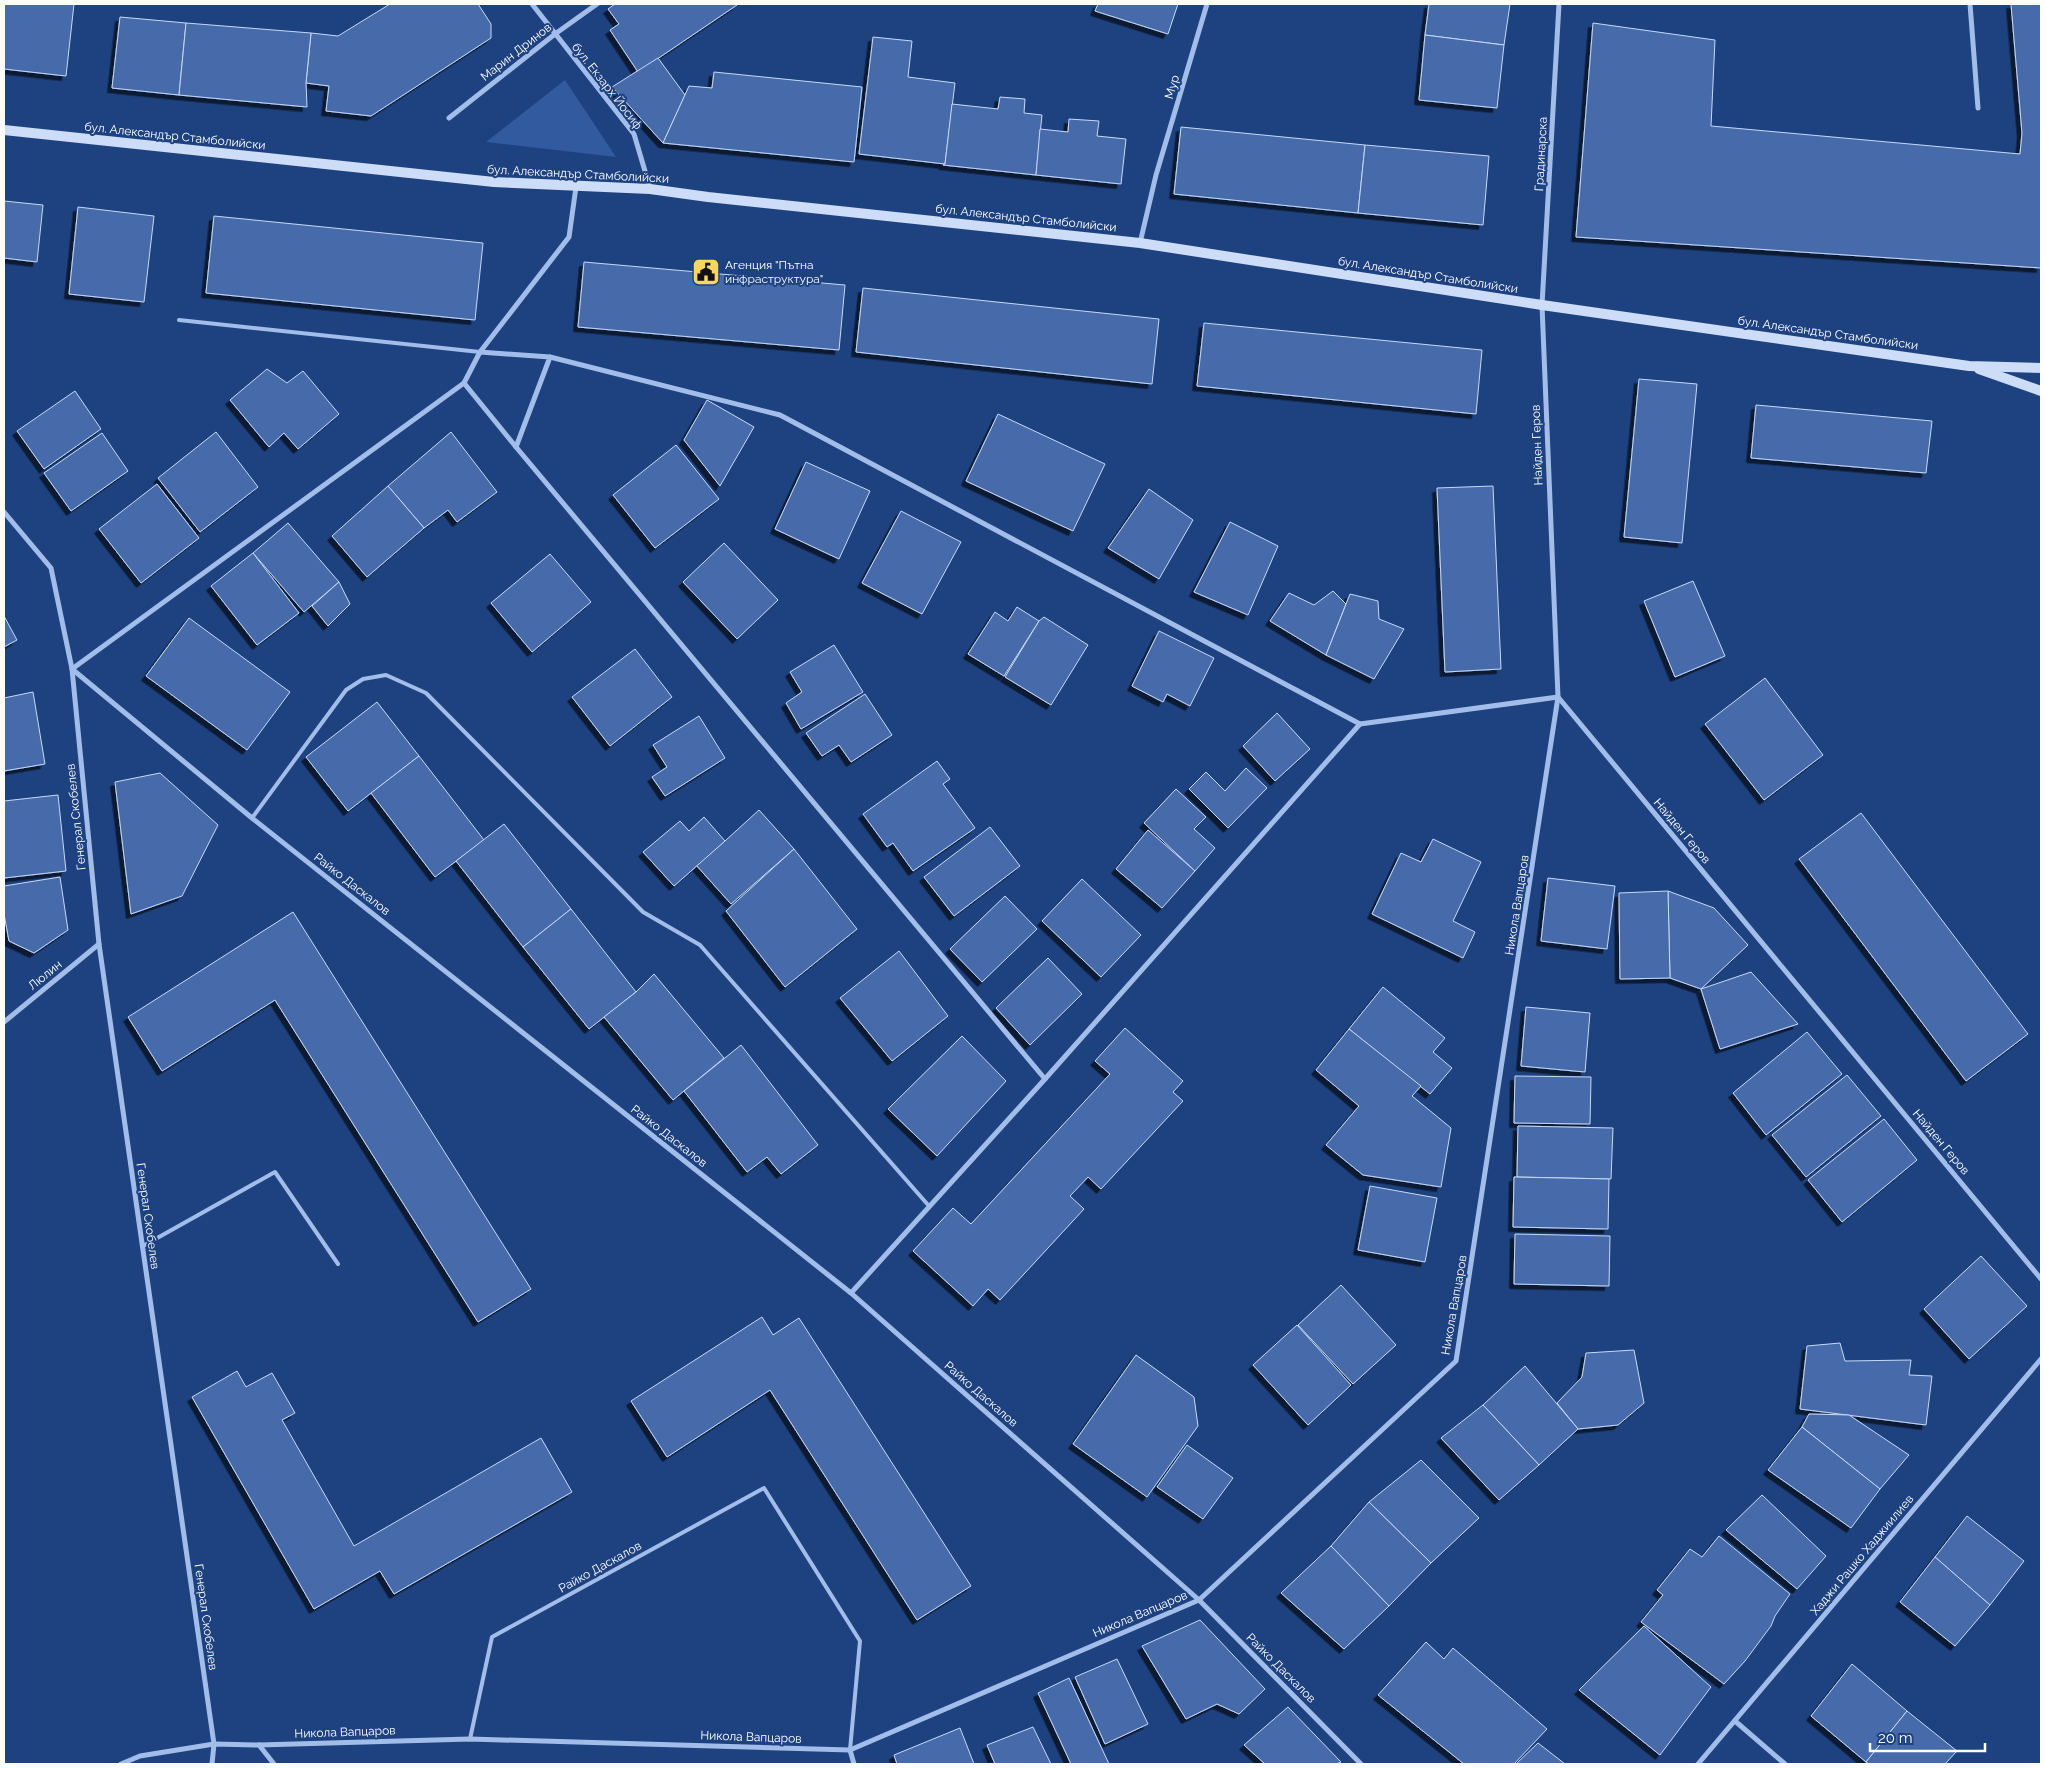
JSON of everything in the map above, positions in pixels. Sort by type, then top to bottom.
[{"type":"street","name":"бул. Екзарх Йосиф","points":[[532,4],[634,134],[650,189]]},
{"type":"street","name":"Марин Дринов","points":[[449,118],[555,34],[597,4]]},
{"type":"street","name":"Мур","points":[[1140,243],[1156,176],[1206,4]]},
{"type":"street","name":"Градинарска","points":[[1542,305],[1560,4]]},
{"type":"street","points":[[1970,4],[1978,108]]},
{"type":"street","name":"бул. Александър Стамболийски","points":[[4,130],[494,182],[650,189],[708,197],[1140,243],[1542,305],[1968,366],[2041,368]]},
{"type":"street","points":[[4,512],[51,568],[72,669],[464,383],[480,352],[569,238],[576,187]]},
{"type":"street","name":"Найден Геров","points":[[1542,305],[1558,697],[2041,1279]]},
{"type":"street","points":[[480,352],[550,358],[780,415],[1360,724],[1558,697]]},
{"type":"street","points":[[516,447],[550,358]]},
{"type":"street","points":[[1968,366],[2041,391]]},
{"type":"street","points":[[464,383],[1045,1079]]},
{"type":"street","name":"Райко Даскалов","points":[[72,669],[252,818],[851,1293],[1200,1600],[1361,1764]]},
{"type":"street","name":"Генерал Скобелев","points":[[72,669],[99,944],[214,1744],[212,1764]]},
{"type":"street","name":"Никола Вапцаров","points":[[121,1764],[140,1756],[214,1744],[258,1745],[470,1739],[850,1750],[1200,1600],[1456,1360],[1558,697]]},
{"type":"street","points":[[851,1293],[1045,1079],[1360,724]]},
{"type":"street","name":"Люлин","points":[[4,1022],[99,944]]},
{"type":"street","name":"Хаджи Рашко Хаджиилиев","points":[[1698,1764],[2041,1358]]},
{"type":"street","points":[[1735,1721],[1785,1764]]},
{"type":"street","points":[[258,1745],[274,1764]]},
{"type":"street","points":[[850,1750],[854,1764]]},
{"type":"lane","points":[[179,320],[480,352]]},
{"type":"lane","points":[[252,818],[346,690],[363,679],[386,675],[426,693],[644,912],[700,945],[929,1206]]},
{"type":"lane","points":[[143,1246],[275,1172],[338,1264]]},
{"type":"lane","name":"Райко Даскалов","points":[[470,1739],[492,1637],[764,1488],[860,1641],[850,1750]]},
{"type":"shaded area","points":[[565,80],[616,157],[486,142]]},
{"type":"building","points":[[4,4],[74,4],[66,76],[4,69]]},
{"type":"building","points":[[390,4],[478,4],[491,24],[491,38],[371,116],[326,111],[329,86],[306,83],[311,33],[338,36]]},
{"type":"building","points":[[615,4],[737,5],[638,72],[610,30],[619,24],[608,9]]},
{"type":"building","points":[[1098,4],[1178,4],[1168,34],[1095,11]]},
{"type":"building","points":[[1429,4],[1510,4],[1504,45],[1425,35]]},
{"type":"building","points":[[2011,4],[2041,4],[2041,268],[1576,237],[1593,23],[1715,40],[1711,126],[2020,154],[2022,133]]},
{"type":"building","points":[[120,17],[186,23],[179,95],[112,88]]},
{"type":"building","points":[[186,23],[311,33],[306,83],[307,107],[179,95]]},
{"type":"building","points":[[1425,35],[1504,45],[1497,108],[1419,100]]},
{"type":"building","points":[[873,37],[912,41],[908,77],[955,83],[945,164],[859,154]]},
{"type":"building","points":[[658,58],[685,95],[663,143],[612,87]]},
{"type":"building","points":[[714,72],[862,87],[854,162],[663,143],[689,86],[712,88]]},
{"type":"building","points":[[1000,97],[1025,99],[1024,113],[1042,115],[1036,175],[943,165],[945,164],[952,104],[998,109]]},
{"type":"building","points":[[1069,119],[1099,121],[1097,136],[1126,139],[1121,184],[1036,175],[1040,129],[1068,132]]},
{"type":"building","points":[[1181,127],[1365,145],[1358,213],[1174,194]]},
{"type":"building","points":[[1365,145],[1489,156],[1483,225],[1358,213]]},
{"type":"building","points":[[4,201],[43,205],[37,262],[4,258]]},
{"type":"building","points":[[78,207],[154,216],[144,302],[69,294]]},
{"type":"building","points":[[214,216],[483,243],[475,320],[206,293]]},
{"type":"building","points":[[584,262],[845,285],[839,350],[578,327]]},
{"type":"building","points":[[863,288],[1159,319],[1152,384],[856,352]]},
{"type":"building","points":[[1204,323],[1482,350],[1476,414],[1197,386]]},
{"type":"building","points":[[267,369],[287,383],[303,371],[339,414],[298,449],[284,433],[269,447],[230,400]]},
{"type":"building","points":[[1639,379],[1697,384],[1682,543],[1624,537]]},
{"type":"building","points":[[75,391],[101,429],[44,469],[17,431]]},
{"type":"building","points":[[707,400],[754,427],[720,486],[684,440]]},
{"type":"building","points":[[1756,405],[1932,421],[1926,473],[1751,458]]},
{"type":"building","points":[[998,414],[1105,464],[1073,531],[966,481]]},
{"type":"building","points":[[216,432],[258,487],[200,532],[158,478]]},
{"type":"building","points":[[451,432],[497,492],[457,522],[448,510],[424,528],[388,486]]},
{"type":"building","points":[[102,433],[128,471],[71,511],[44,473]]},
{"type":"building","points":[[676,445],[719,499],[655,548],[613,495]]},
{"type":"building","points":[[806,462],[870,491],[839,559],[775,529]]},
{"type":"building","points":[[157,484],[199,538],[141,583],[99,529]]},
{"type":"building","points":[[388,486],[424,528],[367,577],[332,536]]},
{"type":"building","points":[[1493,486],[1501,669],[1445,672],[1437,488]]},
{"type":"building","points":[[1149,489],[1193,520],[1159,579],[1108,548]]},
{"type":"building","points":[[901,511],[961,542],[922,614],[862,583]]},
{"type":"building","points":[[1230,522],[1278,546],[1248,615],[1194,592]]},
{"type":"building","points":[[288,523],[339,582],[304,612],[253,553]]},
{"type":"building","points":[[724,543],[778,600],[737,639],[683,582]]},
{"type":"building","points":[[253,553],[299,613],[257,645],[211,586]]},
{"type":"building","points":[[550,554],[591,602],[532,652],[491,603]]},
{"type":"building","points":[[1693,581],[1725,656],[1675,677],[1644,601]]},
{"type":"building","points":[[339,582],[350,604],[328,626],[312,606]]},
{"type":"building","points":[[1333,591],[1346,604],[1326,655],[1270,621],[1289,593],[1314,605]]},
{"type":"building","points":[[1350,594],[1378,601],[1379,619],[1404,629],[1374,679],[1326,655]]},
{"type":"building","points":[[1017,607],[1039,621],[1004,676],[968,654],[995,612],[1008,621]]},
{"type":"building","points":[[4,616],[17,640],[4,647]]},
{"type":"building","points":[[1044,617],[1088,645],[1051,705],[1005,677],[1039,621]]},
{"type":"building","points":[[189,618],[290,692],[247,750],[146,676]]},
{"type":"building","points":[[1159,631],[1214,658],[1190,706],[1167,694],[1163,702],[1132,686]]},
{"type":"building","points":[[834,645],[863,692],[801,729],[786,703],[802,692],[790,672]]},
{"type":"building","points":[[635,649],[672,697],[610,746],[572,697]]},
{"type":"building","points":[[1765,678],[1823,755],[1764,800],[1705,724]]},
{"type":"building","points":[[33,692],[45,764],[4,771],[4,698]]},
{"type":"building","points":[[865,694],[892,735],[851,762],[839,745],[822,756],[806,733]]},
{"type":"building","points":[[377,702],[419,756],[348,811],[306,757]]},
{"type":"building","points":[[1277,713],[1310,749],[1275,781],[1243,746]]},
{"type":"building","points":[[699,716],[725,758],[665,796],[652,777],[667,767],[653,745]]},
{"type":"building","points":[[419,756],[484,840],[435,877],[371,793]]},
{"type":"building","points":[[937,761],[950,779],[943,784],[975,828],[913,871],[893,843],[887,847],[863,814]]},
{"type":"building","points":[[1246,768],[1267,788],[1228,828],[1189,789],[1206,772],[1225,791]]},
{"type":"building","points":[[160,773],[218,825],[182,896],[131,914],[115,782]]},
{"type":"building","points":[[1176,789],[1206,817],[1194,829],[1215,848],[1195,871],[1144,823]]},
{"type":"building","points":[[58,795],[66,871],[4,878],[4,801]]},
{"type":"building","points":[[759,810],[794,849],[731,904],[696,865]]},
{"type":"building","points":[[1861,813],[2028,1034],[1966,1081],[1799,859]]},
{"type":"building","points":[[704,817],[725,841],[674,886],[643,852],[680,821],[689,831]]},
{"type":"building","points":[[504,824],[571,909],[523,947],[456,861]]},
{"type":"building","points":[[990,827],[1020,866],[954,916],[924,877]]},
{"type":"building","points":[[1148,830],[1195,871],[1162,908],[1116,869]]},
{"type":"building","points":[[1433,839],[1481,862],[1453,921],[1475,932],[1463,958],[1372,914],[1401,853],[1421,862]]},
{"type":"building","points":[[794,849],[857,929],[785,987],[726,911]]},
{"type":"building","points":[[60,877],[68,930],[34,953],[9,941],[4,914],[4,886]]},
{"type":"building","points":[[1548,878],[1615,886],[1607,949],[1541,941]]},
{"type":"building","points":[[1082,879],[1141,935],[1101,977],[1042,921]]},
{"type":"building","points":[[1668,891],[1714,908],[1748,945],[1701,989],[1670,978]]},
{"type":"building","points":[[1668,891],[1670,978],[1620,979],[1619,893]]},
{"type":"building","points":[[1005,896],[1037,929],[982,982],[950,949]]},
{"type":"building","points":[[571,909],[636,992],[589,1029],[523,947]]},
{"type":"building","points":[[293,912],[531,1289],[478,1322],[275,1000],[162,1071],[128,1017]]},
{"type":"building","points":[[899,951],[948,1016],[892,1061],[840,998]]},
{"type":"building","points":[[1048,958],[1082,994],[1030,1045],[996,1008]]},
{"type":"building","points":[[1751,972],[1798,1024],[1720,1049],[1701,989]]},
{"type":"building","points":[[654,974],[724,1058],[673,1100],[604,1017],[636,992]]},
{"type":"building","points":[[1383,987],[1445,1038],[1433,1052],[1452,1068],[1430,1094],[1349,1029]]},
{"type":"building","points":[[1526,1007],[1590,1013],[1585,1072],[1521,1066]]},
{"type":"building","points":[[1125,1028],[1183,1081],[1173,1092],[1183,1101],[1101,1189],[1088,1177],[1070,1196],[1084,1209],[1000,1300],[988,1289],[973,1306],[913,1251],[953,1208],[971,1224],[1110,1074],[1095,1061]]},
{"type":"building","points":[[1349,1029],[1421,1086],[1412,1096],[1451,1128],[1441,1187],[1363,1175],[1326,1145],[1359,1106],[1316,1070]]},
{"type":"building","points":[[1807,1032],[1842,1074],[1766,1135],[1733,1093]]},
{"type":"building","points":[[962,1036],[1006,1081],[937,1156],[888,1109]]},
{"type":"building","points":[[741,1045],[818,1145],[781,1174],[767,1157],[747,1172],[684,1091]]},
{"type":"building","points":[[1847,1075],[1881,1116],[1806,1177],[1772,1135]]},
{"type":"building","points":[[1515,1076],[1591,1077],[1590,1124],[1514,1123]]},
{"type":"building","points":[[1884,1119],[1917,1160],[1842,1222],[1808,1180]]},
{"type":"building","points":[[1518,1126],[1613,1128],[1611,1179],[1517,1177]]},
{"type":"building","points":[[1514,1177],[1609,1179],[1608,1229],[1513,1227]]},
{"type":"building","points":[[1370,1186],[1437,1198],[1425,1262],[1358,1250]]},
{"type":"building","points":[[1515,1234],[1610,1236],[1609,1286],[1514,1284]]},
{"type":"building","points":[[1981,1256],[2027,1306],[1969,1359],[1924,1309]]},
{"type":"building","points":[[1341,1285],[1396,1345],[1353,1384],[1298,1325]]},
{"type":"building","points":[[762,1317],[773,1335],[799,1318],[971,1586],[917,1620],[770,1390],[667,1457],[631,1401]]},
{"type":"building","points":[[1297,1325],[1351,1385],[1308,1425],[1253,1365]]},
{"type":"building","points":[[1840,1343],[1845,1361],[1911,1360],[1909,1375],[1932,1376],[1926,1425],[1800,1409],[1807,1346]]},
{"type":"building","points":[[1634,1350],[1644,1403],[1618,1425],[1578,1429],[1557,1403],[1582,1377],[1586,1353]]},
{"type":"building","points":[[1136,1355],[1194,1397],[1198,1426],[1147,1497],[1073,1444]]},
{"type":"building","points":[[1525,1366],[1578,1429],[1539,1465],[1483,1405]]},
{"type":"building","points":[[237,1371],[246,1387],[272,1373],[295,1413],[282,1420],[354,1546],[541,1438],[572,1492],[394,1594],[380,1571],[314,1609],[192,1397]]},
{"type":"building","points":[[1483,1405],[1539,1465],[1499,1500],[1441,1438]]},
{"type":"building","points":[[1809,1414],[1849,1415],[1909,1455],[1880,1489],[1802,1427]]},
{"type":"building","points":[[1802,1427],[1880,1489],[1851,1528],[1768,1470]]},
{"type":"building","points":[[1187,1445],[1233,1478],[1203,1519],[1157,1487]]},
{"type":"building","points":[[1421,1460],[1479,1518],[1431,1563],[1369,1502]]},
{"type":"building","points":[[1762,1495],[1826,1556],[1797,1589],[1726,1530]]},
{"type":"building","points":[[1369,1502],[1431,1563],[1389,1606],[1331,1546]]},
{"type":"building","points":[[1967,1516],[2024,1561],[1990,1605],[1935,1557]]},
{"type":"building","points":[[1719,1536],[1790,1594],[1775,1616],[1771,1626],[1745,1661],[1724,1684],[1641,1622],[1663,1595],[1657,1590],[1690,1549],[1702,1557]]},
{"type":"building","points":[[1331,1546],[1389,1606],[1344,1649],[1281,1593]]},
{"type":"building","points":[[1935,1557],[1990,1605],[1955,1646],[1900,1602]]},
{"type":"building","points":[[1200,1620],[1265,1689],[1239,1714],[1217,1704],[1186,1719],[1142,1646]]},
{"type":"building","points":[[1644,1626],[1711,1687],[1660,1755],[1579,1690]]},
{"type":"building","points":[[1426,1642],[1444,1659],[1453,1648],[1547,1729],[1514,1764],[1464,1764],[1378,1695]]},
{"type":"building","points":[[1117,1659],[1148,1724],[1105,1744],[1075,1677]]},
{"type":"building","points":[[1852,1664],[1907,1711],[1866,1762],[1811,1716]]},
{"type":"building","points":[[1069,1678],[1109,1764],[1071,1764],[1038,1693]]},
{"type":"building","points":[[1288,1707],[1341,1762],[1336,1764],[1265,1764],[1244,1745]]},
{"type":"building","points":[[1907,1711],[1957,1751],[1945,1764],[1869,1764],[1866,1762]]},
{"type":"building","points":[[1033,1727],[1051,1764],[995,1764],[987,1745]]},
{"type":"building","points":[[960,1728],[974,1764],[897,1764],[894,1755]]},
{"type":"building","points":[[1538,1743],[1565,1764],[1516,1764]]},
{"type":"place","name":"Агенция \"Пътна инфраструктура\"","points":[[706,272]]}]
